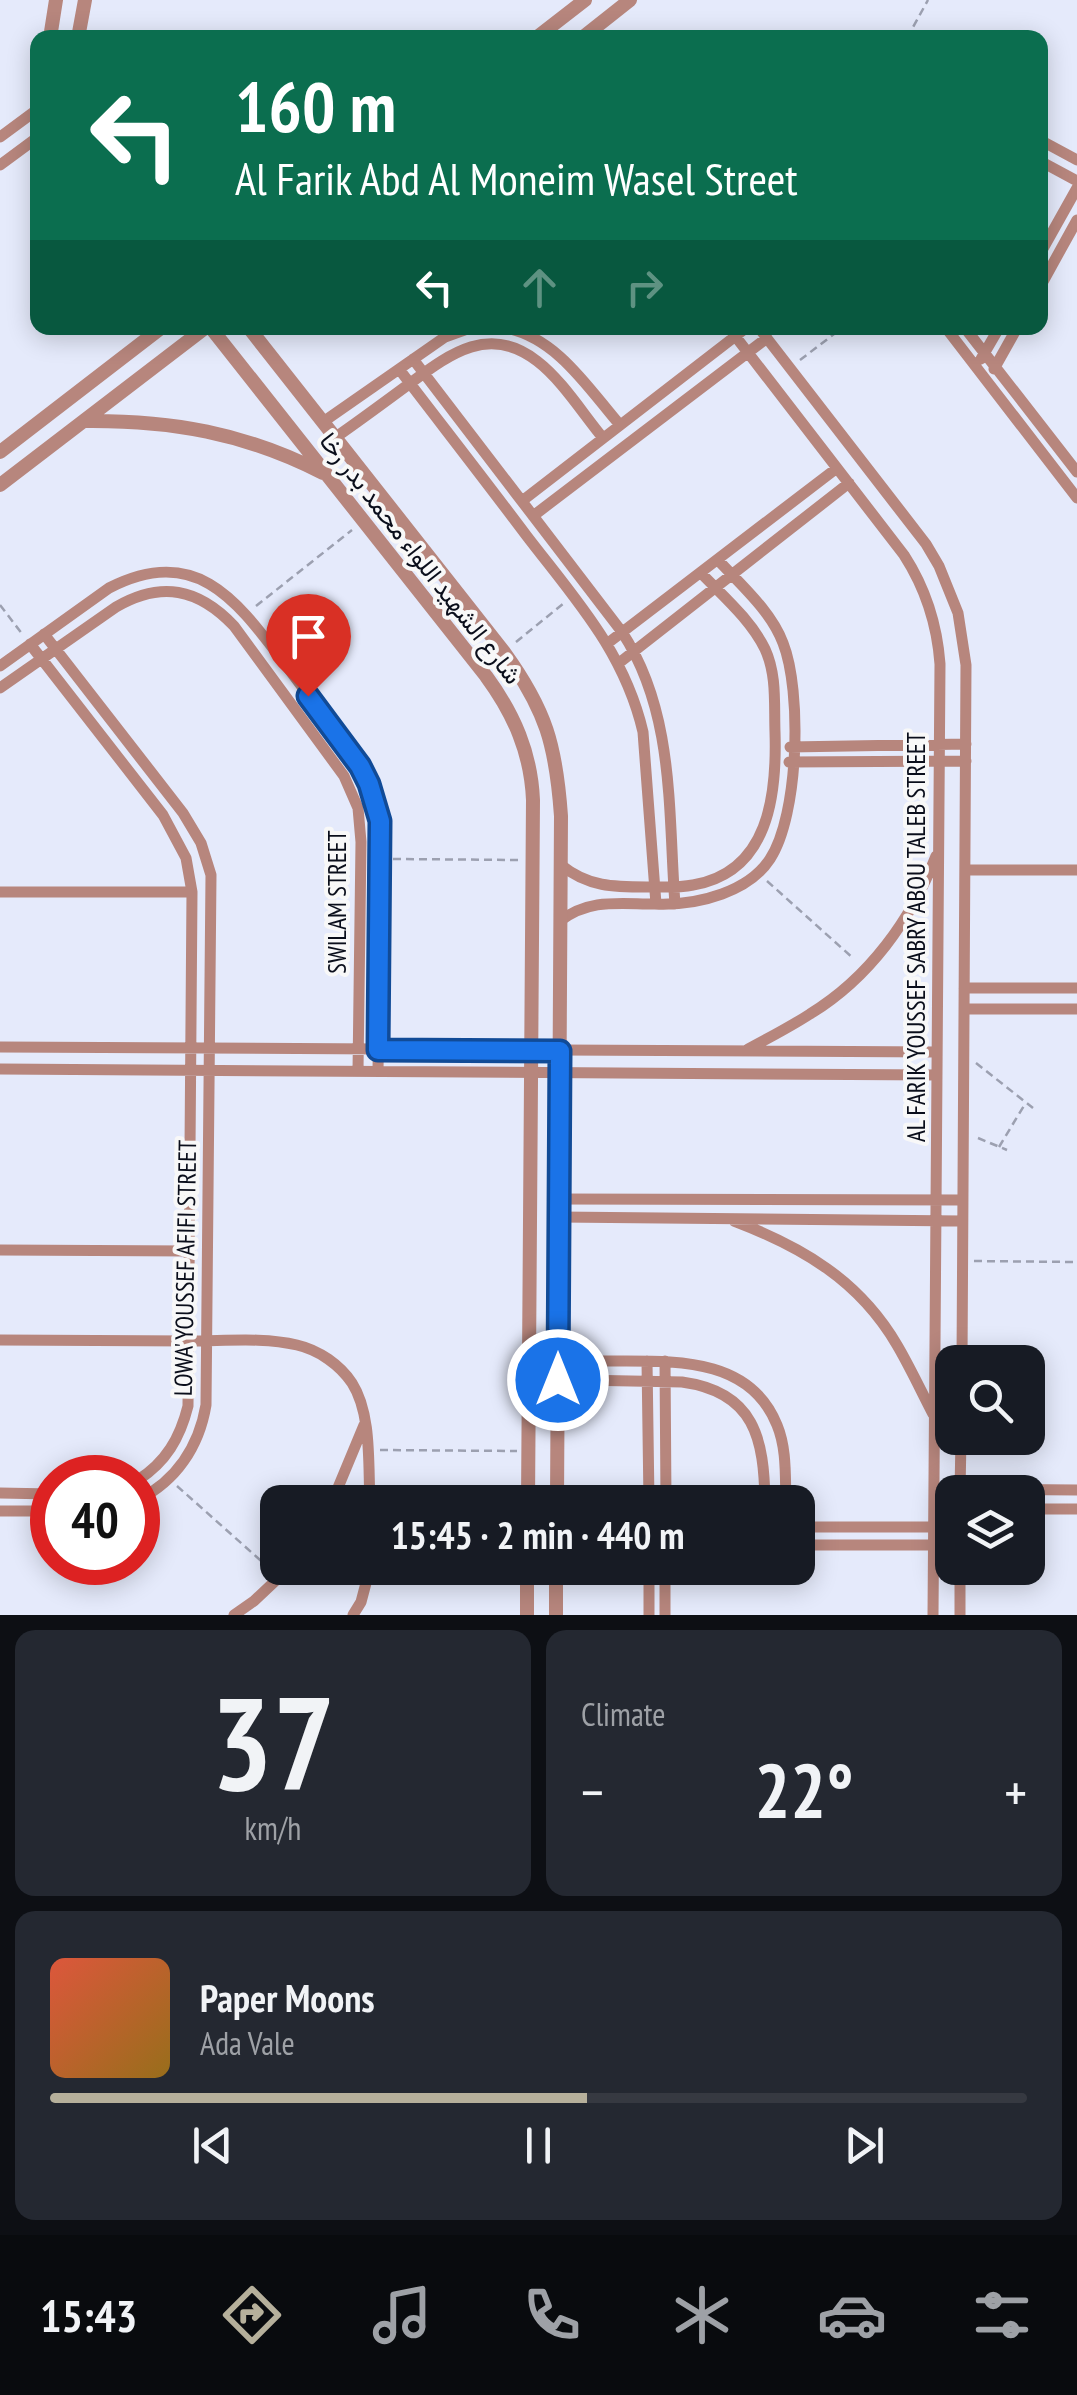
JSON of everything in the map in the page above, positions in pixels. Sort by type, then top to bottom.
[{"type":"street","points":[[51,30],[56,0]]},
{"type":"street","points":[[79,30],[85,0]]},
{"type":"street","points":[[546,30],[585,0]]},
{"type":"street","points":[[592,30],[630,0]]},
{"type":"street","points":[[599,30],[602,22]]},
{"type":"street","points":[[0,138],[30,114]]},
{"type":"street","points":[[0,165],[30,144]]},
{"type":"street","points":[[1048,144],[1077,160]]},
{"type":"street","points":[[1048,166],[1077,184],[1048,239]]},
{"type":"street","points":[[1048,273],[1077,220]]},
{"type":"street","points":[[0,452],[152,335]]},
{"type":"street","points":[[0,485],[199,335]]},
{"type":"street","name":"شارع الشهيد اللواء محمد بدر رخا","points":[[214,335],[331,477],[502,696],[530,768],[533,800],[528,1485]]},
{"type":"street","name":"شارع الشهيد اللواء محمد بدر رخا","points":[[255,335],[504,652],[537,702],[554,750],[561,816],[557,1485]]},
{"type":"street","points":[[324,422],[447,335]]},
{"type":"street","points":[[530,335],[556,352],[620,424]]},
{"type":"street","points":[[522,501],[730,335]]},
{"type":"street","name":"AL FARIK YOUSSEF SABRY ABOU TALEB STREET","points":[[739,335],[904,555],[926,596],[938,641],[933,1615]]},
{"type":"street","points":[[533,516],[748,352],[761,335]]},
{"type":"street","name":"AL FARIK YOUSSEF SABRY ABOU TALEB STREET","points":[[765,335],[926,544],[958,612],[965,651],[966,744],[962,1345]]},
{"type":"street","points":[[951,335],[1077,498]]},
{"type":"street","points":[[971,335],[1077,472]]},
{"type":"street","points":[[976,368],[995,335]]},
{"type":"street","points":[[987,382],[1013,335]]},
{"type":"street","points":[[336,437],[449,355],[479,345],[511,347],[540,362],[603,438]]},
{"type":"street","points":[[413,359],[634,652],[652,692],[662,733],[675,904]]},
{"type":"street","points":[[399,369],[608,643],[619,663],[643,732],[656,904]]},
{"type":"street","points":[[83,422],[157,423],[230,436],[298,460],[331,477]]},
{"type":"street","points":[[608,643],[837,468]]},
{"type":"street","points":[[619,663],[849,483]]},
{"type":"street","points":[[560,920],[593,904],[700,901],[743,885],[771,858],[786,821],[793,762],[789,662],[773,623],[718,560]]},
{"type":"street","name":"SWILAM STREET","points":[[0,666],[109,588],[148,574],[168,572],[205,582],[221,590],[246,614],[360,766],[380,821],[378,1072]]},
{"type":"street","points":[[561,865],[579,878],[599,885],[694,885],[712,880],[745,860],[755,847],[768,814],[775,762],[771,666],[756,633],[702,572]]},
{"type":"street","name":"SWILAM STREET","points":[[0,688],[131,598],[165,591],[183,593],[220,610],[344,776],[358,808],[362,842],[358,1071]]},
{"type":"street","points":[[756,633],[773,623]]},
{"type":"street","name":"LOWA' YOUSSEF AFIFI STREET","points":[[44,634],[183,813],[207,858],[212,892],[206,1406],[202,1426],[188,1456],[160,1485]]},
{"type":"street","name":"LOWA' YOUSSEF AFIFI STREET","points":[[30,644],[163,815],[186,858],[192,892],[188,1406],[174,1444],[160,1462]]},
{"type":"street","points":[[774,683],[792,682]]},
{"type":"street","points":[[776,747],[966,744]]},
{"type":"street","points":[[775,762],[966,761]]},
{"type":"street","points":[[744,1052],[813,1013],[865,970],[911,909],[939,848]]},
{"type":"street","points":[[965,870],[1077,870]]},
{"type":"street","points":[[0,892],[192,892]]},
{"type":"street","points":[[964,988],[1077,988]]},
{"type":"street","points":[[964,1008],[1077,1009]]},
{"type":"street","points":[[0,1048],[937,1052]]},
{"type":"street","points":[[0,1069],[937,1075]]},
{"type":"street","points":[[558,1198],[962,1200]]},
{"type":"street","points":[[558,1216],[962,1220]]},
{"type":"street","points":[[726,1218],[804,1252],[858,1294],[897,1344],[934,1417]]},
{"type":"street","points":[[0,1250],[190,1252]]},
{"type":"street","points":[[0,1340],[299,1345],[336,1365],[351,1380],[361,1399],[369,1485]]},
{"type":"street","points":[[529,1360],[688,1362],[727,1374],[762,1401],[778,1427],[785,1485]]},
{"type":"street","points":[[648,1361],[649,1485]]},
{"type":"street","points":[[665,1361],[666,1485]]},
{"type":"street","points":[[528,1379],[702,1384],[732,1401],[745,1414],[761,1446],[765,1485]]},
{"type":"street","points":[[339,1485],[366,1421]]},
{"type":"street","points":[[1045,1490],[1077,1490]]},
{"type":"street","points":[[0,1493],[30,1494]]},
{"type":"street","points":[[1045,1509],[1077,1509]]},
{"type":"street","points":[[0,1510],[30,1511]]},
{"type":"street","points":[[815,1527],[934,1527]]},
{"type":"street","points":[[815,1545],[934,1545]]},
{"type":"street","points":[[234,1615],[271,1585]]},
{"type":"street","points":[[354,1615],[365,1585]]},
{"type":"street","points":[[525,1612],[526,1585]]},
{"type":"street","points":[[556,1585],[556,1615]]},
{"type":"street","points":[[648,1615],[649,1585]]},
{"type":"street","points":[[666,1585],[666,1615]]},
{"type":"street","points":[[960,1585],[960,1615]]},
{"type":"path","points":[[912,30],[928,0]]},
{"type":"path","points":[[790,368],[833,335]]},
{"type":"path","points":[[246,614],[364,520]]},
{"type":"path","points":[[504,652],[572,595]]},
{"type":"path","points":[[0,604],[30,644]]},
{"type":"path","points":[[381,859],[532,860]]},
{"type":"path","points":[[758,873],[865,970]]},
{"type":"path","points":[[963,1052],[1033,1108]]},
{"type":"path","points":[[998,1147],[1026,1102]]},
{"type":"path","points":[[963,1131],[1007,1150]]},
{"type":"path","points":[[962,1261],[1077,1262]]},
{"type":"path","points":[[367,1450],[528,1451]]},
{"type":"path","points":[[169,1479],[260,1552]]},
{"type":"route","points":[[308,696],[360,766],[380,821],[378,1050],[560,1051],[558,1380]]}]
